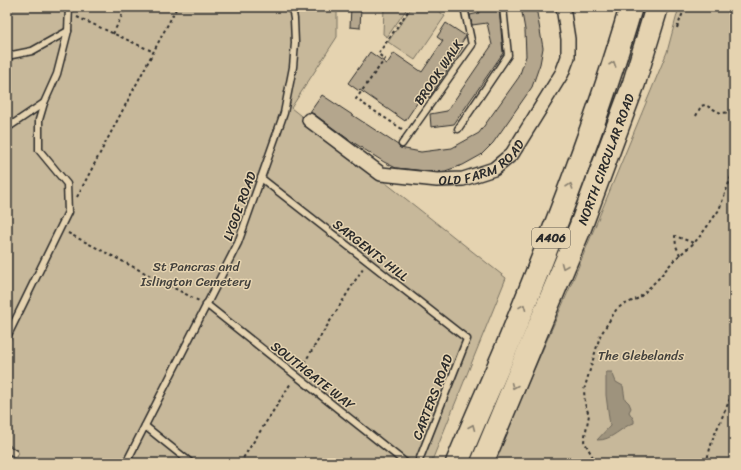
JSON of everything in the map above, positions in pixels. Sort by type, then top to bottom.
[{"type":"highway","name":"NORTH CIRCULAR ROAD","points":[[457,463],[511,338],[564,206],[631,7]]},
{"type":"highway","name":"NORTH CIRCULAR ROAD","points":[[482,463],[586,213],[634,83],[657,7]]},
{"type":"street","name":"OLD FARM ROAD","points":[[309,120],[384,170],[437,180],[463,179],[494,169],[512,154],[562,73],[568,57],[568,39],[562,7]]},
{"type":"lane","name":"LYGOE ROAD","points":[[126,463],[238,243],[284,113],[293,67],[294,35],[292,7]]},
{"type":"lane","name":"BROOK WALK","points":[[402,144],[472,45],[464,7]]},
{"type":"lane","points":[[458,129],[508,55],[503,7]]},
{"type":"lane","points":[[7,337],[68,212],[67,184],[39,150],[39,120],[57,74],[68,31],[69,10]]},
{"type":"lane","points":[[7,56],[32,51],[68,31]]},
{"type":"lane","points":[[7,128],[44,104]]},
{"type":"lane","name":"SARGENTS HILL","points":[[261,178],[467,339]]},
{"type":"lane","name":"SOUTHGATE WAY","points":[[206,304],[406,463]]},
{"type":"lane","name":"CARTERS ROAD","points":[[418,463],[467,339]]},
{"type":"lane","points":[[145,426],[191,463]]},
{"type":"lane","points":[[7,449],[14,453]]},
{"type":"path","points":[[113,34],[126,7]]},
{"type":"path","points":[[68,212],[177,7]]},
{"type":"path","points":[[409,134],[356,99],[385,59],[378,54],[411,7]]},
{"type":"path","points":[[677,28],[685,7]]},
{"type":"path","points":[[69,10],[113,34],[154,52]]},
{"type":"path","points":[[696,116],[701,106],[705,105],[721,113],[734,112]]},
{"type":"path","points":[[596,463],[584,441],[589,415],[585,404],[584,390],[600,336],[616,310],[621,306],[639,298],[674,260],[694,243],[719,210],[734,169]]},
{"type":"path","points":[[60,228],[206,304]]},
{"type":"path","points":[[680,256],[676,246],[675,236],[694,243]]},
{"type":"path","points":[[240,463],[367,261]]},
{"type":"path","points":[[706,463],[713,438],[734,390]]},
{"type":"green space","name":"St Pancras and Islington Cemetery","points":[[7,7],[337,7],[337,37],[291,108],[506,278],[431,463],[7,463]]},
{"type":"green space","points":[[384,7],[408,7],[387,37],[383,34]]},
{"type":"green space","points":[[412,7],[433,7],[445,16],[415,60],[388,42]]},
{"type":"green space","name":"The Glebelands","points":[[679,7],[734,7],[734,463],[493,463],[568,292],[667,52]]},
{"type":"shaded area","points":[[606,372],[612,372],[616,382],[623,386],[625,399],[631,408],[629,412],[634,420],[634,423],[612,436],[602,440],[597,440],[610,426],[606,395]]},
{"type":"building","points":[[351,7],[361,7],[360,28],[350,27]]},
{"type":"building","points":[[478,7],[499,7],[503,53],[454,124],[431,127],[430,114],[447,111],[492,45],[487,23],[472,25],[470,15],[479,13]]},
{"type":"building","points":[[521,7],[536,7],[543,48],[540,64],[532,87],[493,143],[481,155],[463,165],[437,172],[396,168],[348,139],[310,112],[322,95],[398,145],[400,148],[421,152],[452,148],[479,133],[519,77],[526,56],[525,30]]},
{"type":"building","points":[[446,23],[466,36],[460,45],[463,47],[429,98],[428,87],[405,121],[348,83],[370,52],[387,64],[394,53],[422,72],[443,41],[437,37]]}]
